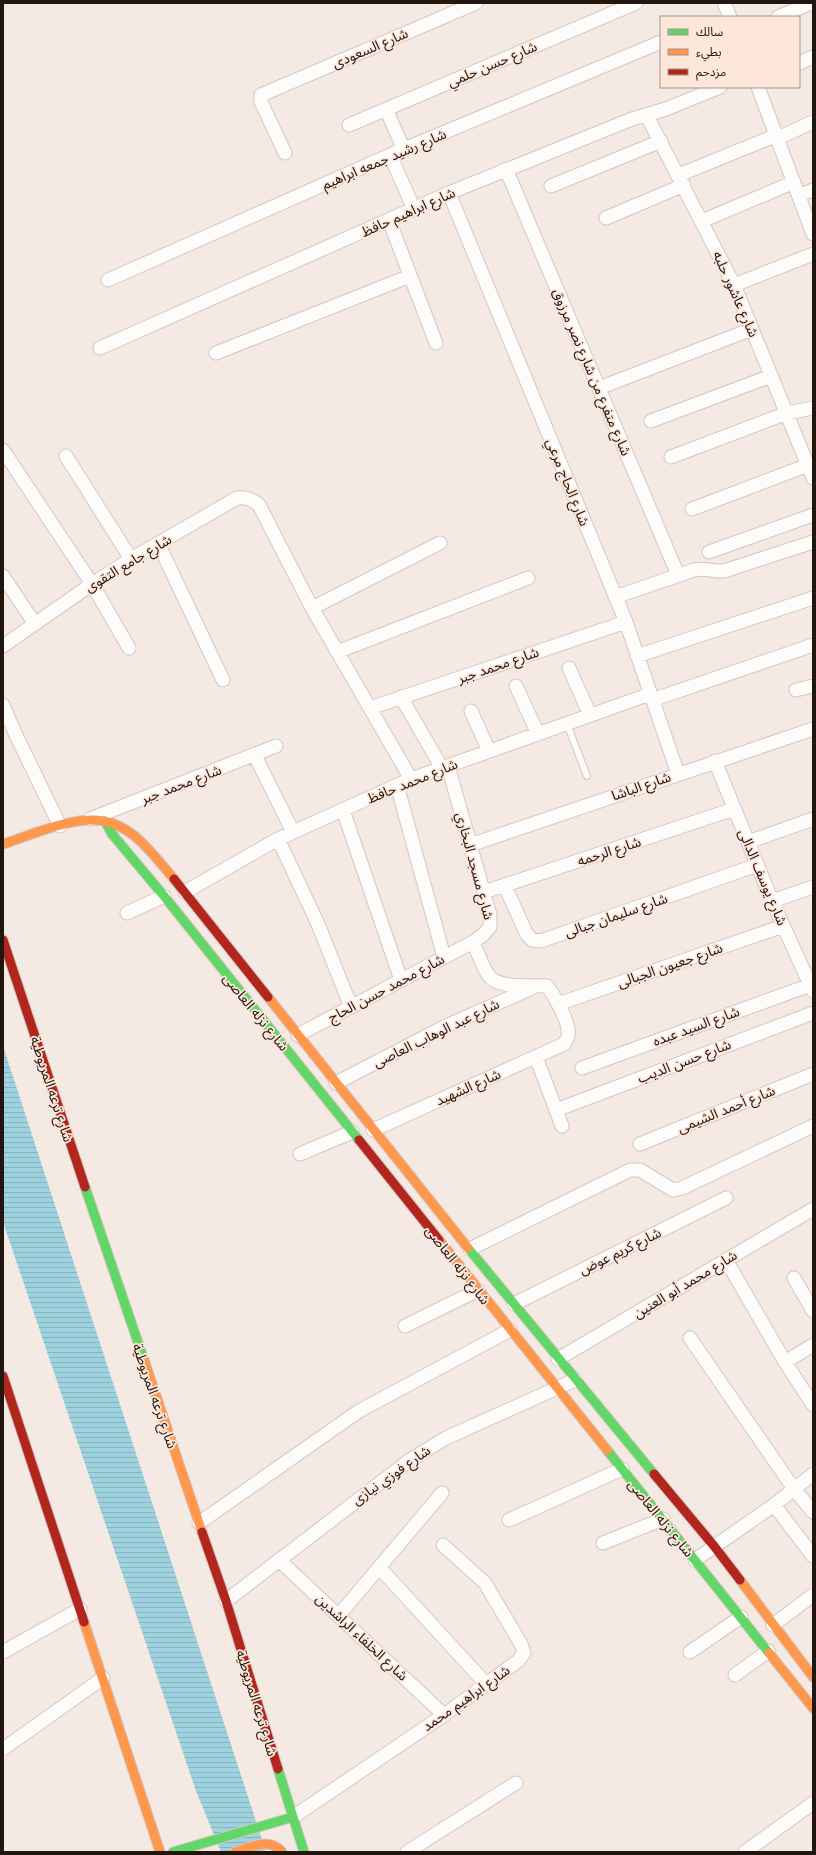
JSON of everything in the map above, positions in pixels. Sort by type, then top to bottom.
[{"type":"street","name":"شارع السعودى","points":[[285,154],[261,102],[260,98],[264,93],[476,3]]},
{"type":"street","name":"شارع حسن حلمي","points":[[349,125],[636,3]]},
{"type":"street","points":[[780,16],[811,3]]},
{"type":"street","name":"شارع رشيد جمعه ابراهيم","points":[[108,280],[390,155],[660,42]]},
{"type":"street","points":[[800,63],[813,57]]},
{"type":"street","name":"شارع ابراهيم حافظ","points":[[100,348],[449,193],[632,119],[647,116],[717,88]]},
{"type":"street","points":[[758,88],[813,234]]},
{"type":"street","points":[[386,108],[404,150]]},
{"type":"street","name":"شارع عاشور حلبه","points":[[647,116],[734,285],[787,414],[809,462],[813,478]]},
{"type":"street","points":[[606,218],[681,180],[777,136],[813,122]]},
{"type":"street","points":[[551,186],[661,141]]},
{"type":"street","points":[[390,155],[414,209]]},
{"type":"street","name":"شارع متفرع من شارع نصر مرزوق","points":[[506,169],[678,575]]},
{"type":"street","points":[[702,221],[794,182]]},
{"type":"street","points":[[799,195],[813,190]]},
{"type":"street","name":"شارع الحاج مرعي","points":[[449,193],[626,622],[678,774]]},
{"type":"street","points":[[389,220],[436,343]]},
{"type":"street","points":[[734,285],[813,254]]},
{"type":"street","points":[[216,353],[410,276]]},
{"type":"street","points":[[599,388],[752,329]]},
{"type":"street","points":[[651,421],[771,376]]},
{"type":"street","points":[[671,457],[787,414],[813,408]]},
{"type":"street","points":[[3,450],[92,584],[129,648]]},
{"type":"street","points":[[66,456],[131,559]]},
{"type":"street","points":[[692,508],[809,462]]},
{"type":"street","name":"شارع جامع التقوى","points":[[3,646],[92,584],[131,559],[238,498],[246,497],[253,500],[258,505],[312,608]]},
{"type":"street","points":[[709,552],[813,515]]},
{"type":"street","points":[[615,597],[701,568],[716,572],[724,572],[813,542]]},
{"type":"street","points":[[411,779],[312,608],[440,543]]},
{"type":"street","points":[[158,544],[223,680]]},
{"type":"street","points":[[3,576],[34,624]]},
{"type":"street","points":[[337,652],[528,578]]},
{"type":"street","points":[[637,656],[813,598]]},
{"type":"street","name":"شارع محمد جبر","points":[[370,708],[626,622]]},
{"type":"street","name":"شارع محمد حافظ","points":[[185,892],[278,839],[411,779],[590,715],[652,697],[813,645]]},
{"type":"street","points":[[569,668],[590,715]]},
{"type":"street","points":[[516,686],[538,734]]},
{"type":"street","points":[[796,690],[813,686]]},
{"type":"street","name":"شارع مسجد البخاري","points":[[401,698],[445,767],[470,845],[490,915],[490,927],[474,942]]},
{"type":"street","points":[[3,705],[60,826]]},
{"type":"street","points":[[471,710],[489,751]]},
{"type":"street","name":"شارع الباشا","points":[[470,845],[813,729]]},
{"type":"street","name":"شارع محمد جبر","points":[[86,820],[255,756],[276,746]]},
{"type":"street","points":[[255,756],[293,832]]},
{"type":"street","name":"شارع يوسف الدالى","points":[[715,761],[772,901],[810,980]]},
{"type":"street","points":[[397,785],[444,957]]},
{"type":"street","name":"شارع الرحمه","points":[[484,892],[734,809]]},
{"type":"street","points":[[343,810],[401,980]]},
{"type":"street","points":[[748,842],[813,819]]},
{"type":"street","name":"شارع نزله العاصى","points":[[3,844],[60,826],[86,820],[105,821],[132,834],[144,844],[185,892],[373,1130],[575,1380],[714,1546],[813,1677]]},
{"type":"street","name":"شارع نزله العاصى","points":[[105,821],[116,840],[164,896],[813,1708]]},
{"type":"street","points":[[278,839],[314,917],[351,1007]]},
{"type":"street","name":"شارع سليمان جبالى","points":[[505,886],[526,933],[532,940],[541,941],[757,865]]},
{"type":"street","points":[[772,901],[813,887]]},
{"type":"street","points":[[127,913],[164,896]]},
{"type":"street","name":"شارع جعيون الجبالى","points":[[558,1004],[783,926]]},
{"type":"street","name":"شارع ترعه المريوطية","points":[[3,940],[78,1167],[226,1601],[304,1852]]},
{"type":"street","points":[[474,942],[490,978],[500,983],[512,985],[547,986],[553,993],[558,1004]]},
{"type":"street","name":"شارع محمد حسن الحاج","points":[[298,1035],[474,942]]},
{"type":"street","points":[[215,961],[231,950]]},
{"type":"street","name":"شارع السيد عبده","points":[[582,1068],[810,980]]},
{"type":"street","name":"شارع عبد الوهاب العاصى","points":[[336,1083],[444,1027],[537,986]]},
{"type":"street","name":"شارع الشهيد","points":[[373,1130],[564,1044],[568,1036],[568,1026],[558,1004]]},
{"type":"street","name":"شارع حسن الديب","points":[[556,1110],[813,1013]]},
{"type":"street","points":[[536,1057],[562,1126]]},
{"type":"street","name":"شارع أحمد الشيمى","points":[[640,1144],[813,1074]]},
{"type":"street","points":[[342,1119],[357,1109]]},
{"type":"street","points":[[470,1249],[630,1170],[640,1170],[650,1174],[673,1190],[682,1188],[813,1126]]},
{"type":"street","points":[[300,1154],[352,1132]]},
{"type":"street","name":"شارع كريم عوض","points":[[514,1304],[726,1198]]},
{"type":"street","name":"شارع محمد أبو العنين","points":[[558,1359],[813,1209]]},
{"type":"street","points":[[726,1260],[786,1362],[811,1398]]},
{"type":"street","points":[[794,1278],[813,1311]]},
{"type":"street","points":[[405,1326],[478,1290]]},
{"type":"street","points":[[199,1523],[359,1411],[510,1330]]},
{"type":"street","points":[[690,1338],[794,1489],[813,1512]]},
{"type":"street","points":[[786,1362],[813,1345]]},
{"type":"street","points":[[3,1376],[160,1852]]},
{"type":"street","name":"شارع فوزي نيازى","points":[[226,1601],[410,1460],[446,1438],[575,1380]]},
{"type":"street","points":[[509,1520],[622,1469]]},
{"type":"street","points":[[695,1560],[774,1505],[813,1474]]},
{"type":"street","points":[[339,1615],[442,1493]]},
{"type":"street","points":[[774,1505],[813,1556]]},
{"type":"street","points":[[603,1543],[663,1519]]},
{"type":"street","name":"شارع ابراهيم محمد","points":[[293,1817],[444,1715],[518,1661],[524,1653],[521,1644],[485,1583],[443,1545]]},
{"type":"street","name":"شارع الخلفاء الراشدين","points":[[279,1560],[444,1715]]},
{"type":"street","points":[[379,1567],[486,1684]]},
{"type":"street","points":[[773,1625],[813,1595]]},
{"type":"street","points":[[3,1652],[80,1609]]},
{"type":"street","points":[[690,1652],[741,1617]]},
{"type":"street","points":[[735,1675],[768,1651]]},
{"type":"street","points":[[3,1748],[103,1678]]},
{"type":"street","points":[[407,1852],[516,1783]]},
{"type":"street","points":[[745,1852],[813,1803]]},
{"type":"street","points":[[173,1852],[293,1817]]},
{"type":"street","points":[[235,1852],[268,1844],[275,1845],[282,1852]]},
{"type":"lane","points":[[567,724],[587,776]]},
{"type":"water","points":[[3,1046],[266,1852],[221,1852],[196,1791],[3,1222]]},
{"type":"traffic: fast","points":[[105,821],[112,834],[164,896],[359,1140]]},
{"type":"traffic: fast","points":[[85,1187],[144,1360]]},
{"type":"traffic: fast","points":[[468,1248],[654,1474]]},
{"type":"traffic: fast","points":[[607,1450],[769,1653]]},
{"type":"traffic: fast","points":[[278,1769],[304,1852]]},
{"type":"traffic: fast","points":[[173,1852],[293,1817]]},
{"type":"traffic: slow","points":[[3,844],[67,823],[92,820],[104,821],[122,828],[132,834],[154,855],[174,879]]},
{"type":"traffic: slow","points":[[268,997],[468,1248]]},
{"type":"traffic: slow","points":[[439,1240],[607,1450]]},
{"type":"traffic: slow","points":[[144,1360],[202,1532]]},
{"type":"traffic: slow","points":[[740,1580],[813,1677]]},
{"type":"traffic: slow","points":[[84,1622],[160,1852]]},
{"type":"traffic: slow","points":[[769,1653],[813,1708]]},
{"type":"traffic: slow","points":[[235,1852],[260,1844],[272,1845],[277,1847],[282,1852]]},
{"type":"traffic: jam","points":[[174,879],[268,997]]},
{"type":"traffic: jam","points":[[3,940],[85,1187]]},
{"type":"traffic: jam","points":[[359,1140],[439,1240]]},
{"type":"traffic: jam","points":[[3,1376],[84,1622]]},
{"type":"traffic: jam","points":[[654,1474],[714,1546],[740,1580]]},
{"type":"traffic: jam","points":[[202,1532],[226,1601],[278,1769]]}]
